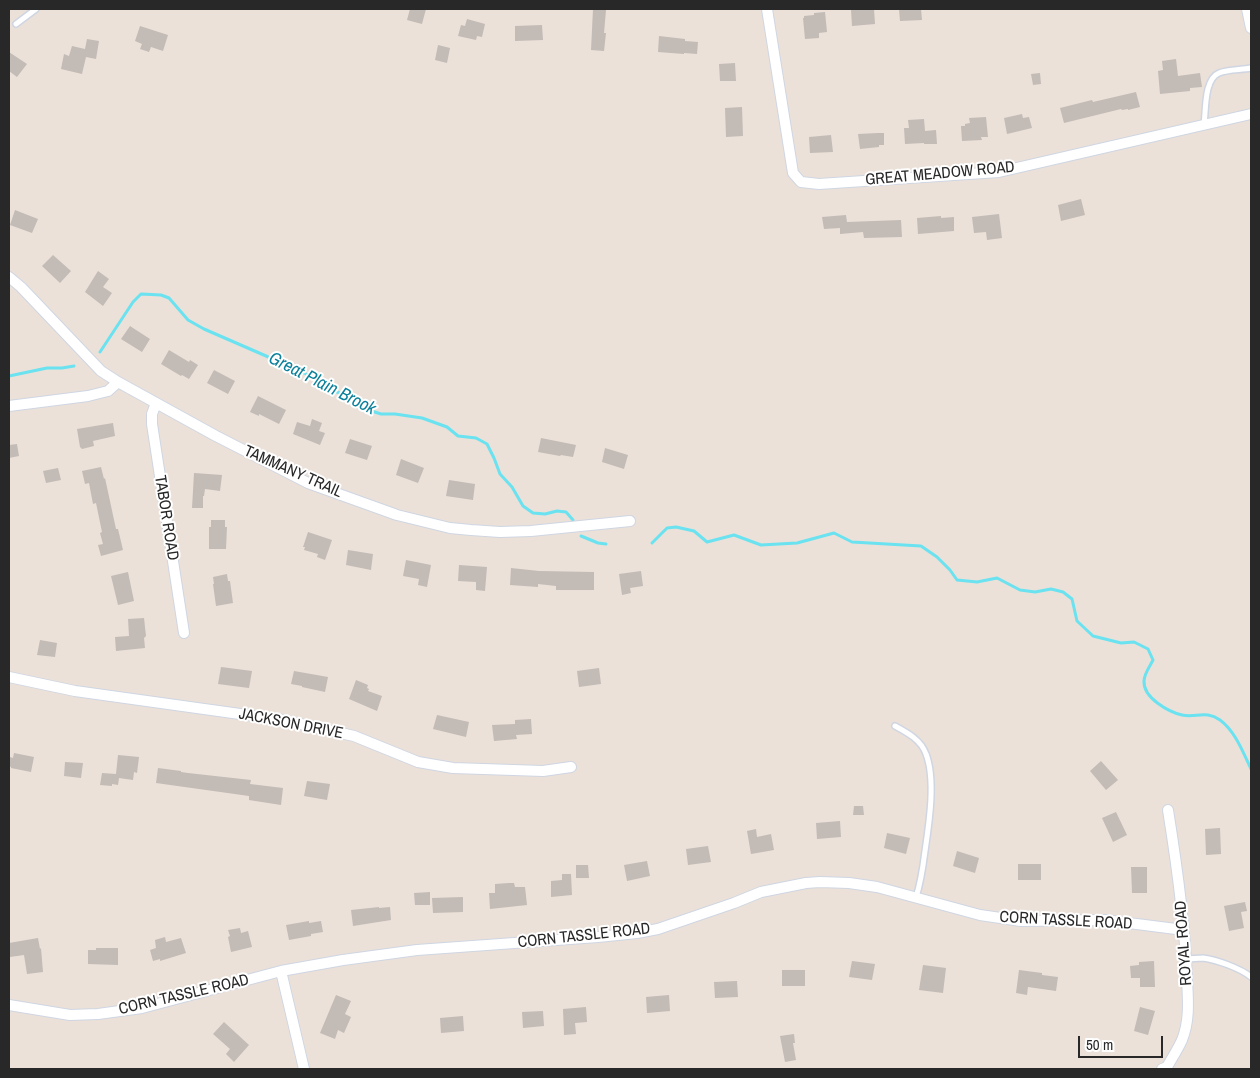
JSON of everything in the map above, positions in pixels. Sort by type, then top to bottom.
[{"type":"street","name":"GREAT MEADOW ROAD","points":[[767,9],[793,173],[801,182],[819,184],[999,172],[1251,114]]},
{"type":"street","points":[[1246,9],[1251,28]]},
{"type":"street","name":"TAMMANY TRAIL","points":[[9,277],[21,287],[101,371],[216,436],[308,483],[397,516],[450,528],[500,532],[531,531],[630,521]]},
{"type":"street","points":[[9,406],[88,396],[108,391],[118,382]]},
{"type":"street","name":"TABOR ROAD","points":[[156,403],[152,414],[152,424],[184,633]]},
{"type":"street","name":"JACKSON DRIVE","points":[[9,678],[75,691],[283,720],[354,736],[418,762],[453,768],[543,771],[571,767]]},
{"type":"street","name":"ROYAL ROAD","points":[[1162,1069],[1167,1067],[1182,1040],[1188,1013],[1184,930],[1177,865],[1168,810]]},
{"type":"street","name":"CORN TASSLE ROAD","points":[[9,1006],[70,1015],[98,1014],[142,1008],[281,972],[343,960],[417,950],[637,933],[658,929],[761,892],[820,882],[849,883],[877,887],[980,915],[1021,921],[1105,920],[1184,930]]},
{"type":"street","points":[[281,972],[304,1069]]},
{"type":"lane","points":[[16,24],[36,9]]},
{"type":"lane","points":[[1204,125],[1209,84],[1213,76],[1221,72],[1251,68]]},
{"type":"lane","points":[[895,726],[919,742],[926,754],[930,772],[931,798],[927,835],[920,885],[916,897]]},
{"type":"lane","points":[[1186,959],[1202,958],[1219,962],[1251,976]]},
{"type":"building","points":[[410,9],[426,9],[422,24],[407,20]]},
{"type":"building","points":[[593,9],[606,10],[604,51],[591,50]]},
{"type":"building","points":[[874,9],[875,24],[852,26],[851,10]]},
{"type":"building","points":[[899,9],[921,9],[922,20],[900,21]]},
{"type":"building","points":[[825,12],[827,32],[819,33],[819,38],[805,39],[804,16]]},
{"type":"building","points":[[467,19],[485,24],[482,37],[477,36],[476,40],[458,36],[461,25],[465,26]]},
{"type":"building","points":[[542,25],[543,40],[515,41],[515,26]]},
{"type":"building","points":[[140,26],[168,35],[163,51],[151,47],[149,52],[140,49],[142,44],[135,41]]},
{"type":"building","points":[[659,36],[698,42],[697,54],[658,52]]},
{"type":"building","points":[[87,39],[99,41],[96,59],[86,57],[82,74],[61,69],[64,54],[69,56],[72,46],[85,49]]},
{"type":"building","points":[[438,45],[450,48],[447,63],[435,60]]},
{"type":"building","points":[[9,52],[27,64],[17,77],[9,71]]},
{"type":"building","points":[[1176,59],[1178,76],[1200,73],[1202,87],[1190,88],[1190,91],[1160,94],[1158,71],[1163,70],[1162,61]]},
{"type":"building","points":[[735,63],[736,81],[720,81],[719,64]]},
{"type":"building","points":[[1040,73],[1041,84],[1033,85],[1031,74]]},
{"type":"building","points":[[1136,92],[1140,107],[1128,110],[1121,109],[1064,123],[1060,108]]},
{"type":"building","points":[[742,107],[743,136],[726,137],[725,108]]},
{"type":"building","points":[[1022,114],[1023,118],[1029,117],[1032,128],[1007,134],[1004,118]]},
{"type":"building","points":[[986,117],[988,137],[981,137],[982,140],[962,141],[961,126],[970,123],[969,118]]},
{"type":"building","points":[[924,119],[925,131],[936,130],[937,144],[905,144],[904,128],[909,128],[908,120]]},
{"type":"building","points":[[884,133],[884,145],[860,149],[858,134]]},
{"type":"building","points":[[831,135],[833,152],[810,153],[809,137]]},
{"type":"building","points":[[1081,199],[1085,215],[1061,221],[1058,205]]},
{"type":"building","points":[[15,210],[38,219],[32,233],[10,225]]},
{"type":"building","points":[[999,214],[1002,238],[987,240],[986,232],[974,233],[972,217]]},
{"type":"building","points":[[846,215],[847,222],[901,220],[902,237],[864,238],[863,232],[840,234],[840,228],[824,229],[822,217]]},
{"type":"building","points":[[941,216],[941,218],[954,217],[954,231],[918,234],[917,218]]},
{"type":"building","points":[[53,255],[71,271],[60,283],[42,266]]},
{"type":"building","points":[[98,271],[109,279],[103,287],[112,293],[103,306],[85,292]]},
{"type":"building","points":[[130,326],[150,339],[142,352],[121,339]]},
{"type":"building","points":[[169,350],[198,365],[189,379],[161,364]]},
{"type":"building","points":[[214,370],[235,381],[228,394],[207,383]]},
{"type":"building","points":[[258,396],[286,410],[279,424],[259,414],[259,416],[250,412]]},
{"type":"building","points":[[312,419],[322,423],[319,431],[325,433],[320,445],[293,434],[297,422],[310,426]]},
{"type":"building","points":[[113,423],[115,436],[93,441],[94,446],[82,449],[80,447],[77,429]]},
{"type":"building","points":[[541,438],[576,445],[573,457],[538,452]]},
{"type":"building","points":[[350,439],[372,446],[367,460],[345,453]]},
{"type":"building","points":[[17,444],[19,456],[9,458],[9,445]]},
{"type":"building","points":[[605,448],[628,455],[624,469],[602,462]]},
{"type":"building","points":[[401,459],[424,468],[418,483],[396,475]]},
{"type":"building","points":[[101,467],[123,550],[101,556],[98,545],[103,544],[100,533],[102,532],[96,503],[93,504],[89,483],[85,484],[82,471]]},
{"type":"building","points":[[58,468],[61,480],[46,483],[43,471]]},
{"type":"building","points":[[194,473],[222,475],[220,491],[205,489],[203,508],[192,508]]},
{"type":"building","points":[[449,480],[475,484],[473,500],[446,496]]},
{"type":"building","points":[[211,520],[225,520],[225,527],[227,527],[226,549],[209,549],[209,527],[211,527]]},
{"type":"building","points":[[308,532],[332,540],[325,560],[317,557],[318,554],[304,550],[305,547],[303,547]]},
{"type":"building","points":[[348,550],[373,554],[371,570],[346,565]]},
{"type":"building","points":[[406,560],[431,565],[427,587],[418,585],[419,579],[403,576]]},
{"type":"building","points":[[459,565],[487,567],[485,591],[476,590],[476,582],[458,581]]},
{"type":"building","points":[[511,568],[539,571],[594,572],[594,590],[556,590],[556,586],[538,584],[538,587],[510,585]]},
{"type":"building","points":[[641,571],[643,586],[630,588],[631,593],[622,595],[619,574]]},
{"type":"building","points":[[128,572],[134,601],[118,605],[111,576]]},
{"type":"building","points":[[227,574],[228,581],[230,581],[233,603],[216,606],[213,577]]},
{"type":"building","points":[[144,618],[145,648],[116,651],[115,637],[129,636],[128,619]]},
{"type":"building","points":[[40,640],[57,643],[55,657],[37,655]]},
{"type":"building","points":[[221,667],[252,671],[249,688],[218,684]]},
{"type":"building","points":[[599,668],[601,684],[579,687],[577,671]]},
{"type":"building","points":[[294,671],[328,677],[325,692],[291,684]]},
{"type":"building","points":[[356,680],[368,685],[368,691],[382,696],[377,711],[349,699]]},
{"type":"building","points":[[437,715],[469,722],[466,737],[433,729]]},
{"type":"building","points":[[531,719],[532,734],[516,735],[517,739],[494,741],[492,725],[515,724],[515,720]]},
{"type":"building","points":[[14,753],[34,757],[31,772],[9,766],[10,757],[13,758]]},
{"type":"building","points":[[118,755],[139,757],[137,773],[134,772],[133,780],[119,778],[118,785],[100,785],[102,773],[116,774]]},
{"type":"building","points":[[1101,761],[1118,780],[1106,790],[1090,771]]},
{"type":"building","points":[[65,762],[83,763],[81,778],[64,776]]},
{"type":"building","points":[[158,768],[251,780],[250,784],[283,788],[281,805],[249,800],[249,796],[156,783]]},
{"type":"building","points":[[307,781],[330,784],[327,800],[304,796]]},
{"type":"building","points":[[854,806],[863,806],[864,815],[853,815]]},
{"type":"building","points":[[1116,812],[1127,835],[1113,842],[1102,818]]},
{"type":"building","points":[[840,821],[841,837],[817,839],[816,823]]},
{"type":"building","points":[[1220,828],[1221,854],[1206,855],[1205,829]]},
{"type":"building","points":[[756,829],[757,837],[771,834],[774,850],[751,854],[747,831]]},
{"type":"building","points":[[887,833],[910,838],[906,854],[884,848]]},
{"type":"building","points":[[708,846],[711,862],[688,865],[686,849]]},
{"type":"building","points":[[957,851],[979,858],[975,873],[953,866]]},
{"type":"building","points":[[647,861],[650,876],[627,881],[624,865]]},
{"type":"building","points":[[1018,864],[1041,864],[1041,880],[1018,880]]},
{"type":"building","points":[[576,865],[588,865],[589,878],[576,878]]},
{"type":"building","points":[[1131,867],[1147,867],[1147,893],[1132,893]]},
{"type":"building","points":[[562,874],[571,874],[572,895],[551,897],[551,881],[562,880]]},
{"type":"building","points":[[514,883],[515,887],[525,887],[527,905],[490,909],[489,893],[495,893],[495,884]]},
{"type":"building","points":[[430,892],[430,905],[415,905],[414,893]]},
{"type":"building","points":[[463,897],[463,912],[433,913],[432,898]]},
{"type":"building","points":[[1245,902],[1247,911],[1241,912],[1244,928],[1229,931],[1224,906]]},
{"type":"building","points":[[390,907],[391,920],[353,926],[351,910]]},
{"type":"building","points":[[309,921],[309,923],[321,921],[323,932],[289,940],[286,925]]},
{"type":"building","points":[[240,928],[241,933],[248,931],[252,947],[231,952],[228,930]]},
{"type":"building","points":[[165,937],[166,942],[181,938],[186,953],[160,961],[160,959],[153,961],[150,950],[156,948],[155,940]]},
{"type":"building","points":[[38,938],[41,948],[43,972],[27,974],[24,955],[10,957],[9,943]]},
{"type":"building","points":[[96,948],[118,948],[118,965],[88,964],[88,950],[96,950]]},
{"type":"building","points":[[852,961],[875,964],[872,980],[849,977]]},
{"type":"building","points":[[1154,961],[1155,987],[1140,987],[1140,978],[1131,978],[1130,966],[1139,965],[1139,962]]},
{"type":"building","points":[[923,965],[946,968],[943,993],[919,990]]},
{"type":"building","points":[[782,970],[805,970],[805,986],[782,986]]},
{"type":"building","points":[[1019,970],[1058,977],[1056,991],[1028,987],[1027,995],[1016,993]]},
{"type":"building","points":[[737,981],[738,997],[715,998],[714,982]]},
{"type":"building","points":[[336,995],[351,1001],[345,1014],[351,1017],[344,1033],[338,1030],[335,1039],[320,1033]]},
{"type":"building","points":[[669,995],[670,1011],[647,1013],[646,997]]},
{"type":"building","points":[[586,1007],[587,1022],[575,1023],[576,1034],[564,1035],[563,1009]]},
{"type":"building","points":[[1140,1007],[1155,1011],[1148,1035],[1134,1031]]},
{"type":"building","points":[[543,1011],[544,1026],[523,1028],[522,1012]]},
{"type":"building","points":[[463,1016],[464,1031],[441,1033],[440,1018]]},
{"type":"building","points":[[224,1022],[249,1045],[234,1062],[226,1054],[230,1049],[213,1034]]},
{"type":"building","points":[[794,1034],[795,1043],[793,1043],[796,1060],[785,1062],[780,1036]]},
{"type":"waterway","name":"Great Plain Brook","points":[[100,352],[133,302],[141,294],[161,295],[169,298],[188,320],[204,329],[296,369],[332,390],[347,396],[362,408],[381,414],[422,418],[447,427],[458,436],[476,438],[487,444],[500,474],[512,487],[523,506],[533,513],[566,512],[573,520]]},
{"type":"waterway","name":"Great Plain Brook","points":[[9,376],[47,368],[74,366]]},
{"type":"waterway","name":"Great Plain Brook","points":[[652,543],[667,528],[676,527],[694,531],[707,542],[734,535],[761,545],[797,543],[834,533],[852,542],[921,546],[937,557],[957,580],[977,582],[997,578],[1020,590],[1035,592],[1051,589],[1063,592],[1072,599],[1077,621],[1093,636],[1121,643],[1134,642],[1148,649],[1153,660],[1144,681],[1145,687],[1152,698],[1164,707],[1182,715],[1210,715],[1220,720],[1234,736],[1251,769]]},
{"type":"waterway","name":"Great Plain Brook","points":[[581,536],[606,544]]}]
